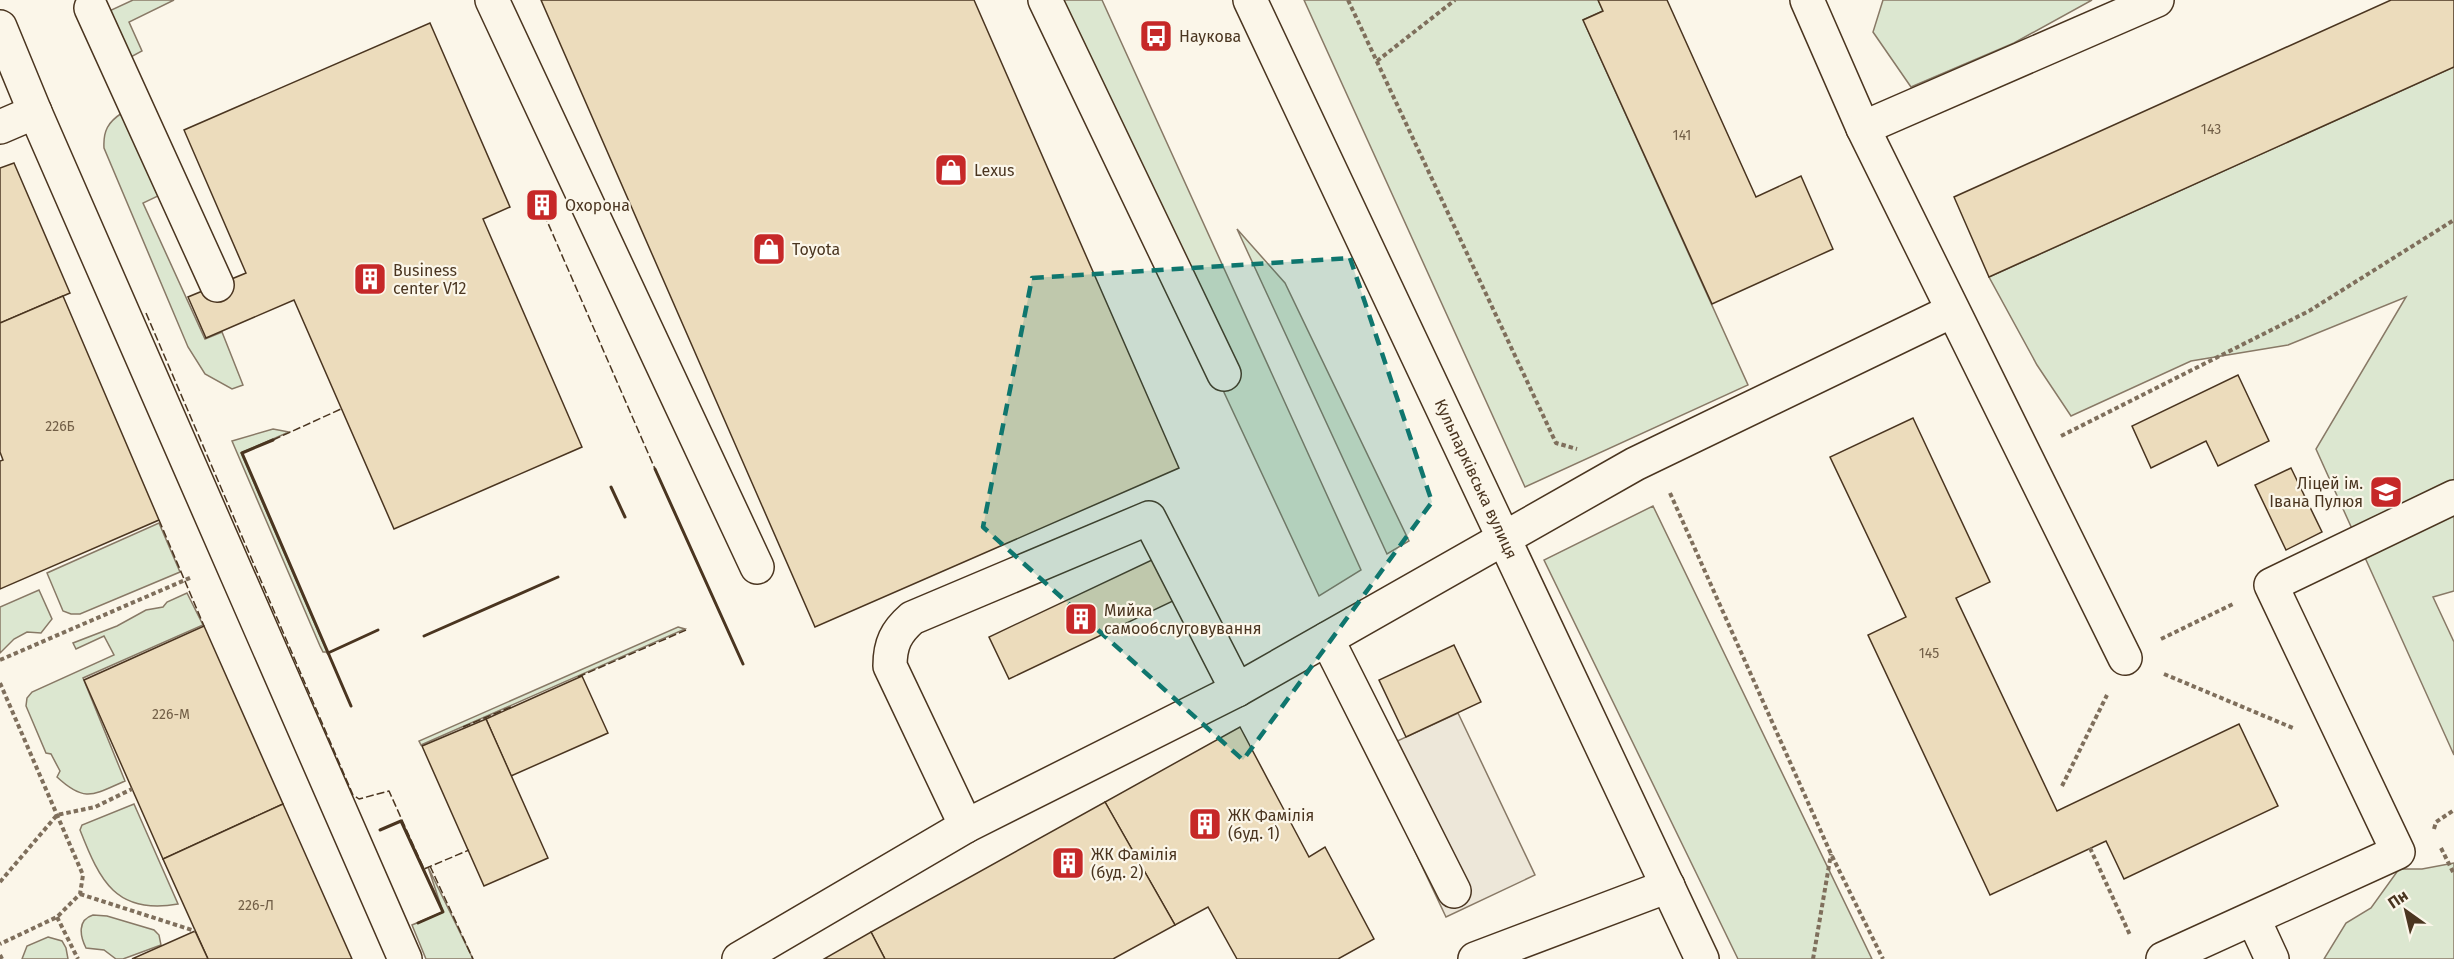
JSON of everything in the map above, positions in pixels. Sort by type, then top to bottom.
[{"type":"main road","points":[[492,0],[757,567]]},
{"type":"main road","points":[[1046,0],[1224,374]]},
{"type":"main road","name":"Кульпарківська вулиця","points":[[1250,0],[1702,959]]},
{"type":"main road","points":[[1807,0],[1863,128],[2125,658]]},
{"type":"main road","points":[[1863,128],[2157,0]]},
{"type":"main road","points":[[91,9],[217,285]]},
{"type":"main road","points":[[0,27],[34,112],[405,959]]},
{"type":"main road","points":[[0,127],[34,112]]},
{"type":"main road","points":[[739,959],[966,826],[1237,690],[1635,464],[1952,311]]},
{"type":"main road","points":[[2163,959],[2254,920],[2398,852],[2271,585],[2454,497]]},
{"type":"main road","points":[[966,826],[890,666],[890,652],[894,638],[912,618],[1149,518],[1237,690]]},
{"type":"main road","points":[[1327,639],[1454,891]]},
{"type":"main road","points":[[1475,959],[1668,886]]},
{"type":"main road","points":[[2254,920],[2272,959]]},
{"type":"path","points":[[1377,61],[1455,0]]},
{"type":"path","points":[[2024,455],[2309,311],[2454,220]]},
{"type":"path","points":[[0,660],[200,573],[222,541]]},
{"type":"path","points":[[2062,786],[2125,658],[2271,585]]},
{"type":"path","points":[[2125,658],[2350,752]]},
{"type":"path","points":[[0,683],[83,875],[80,894],[57,917],[0,944]]},
{"type":"path","points":[[0,882],[57,815],[95,807],[132,789]]},
{"type":"path","points":[[2433,831],[2436,822],[2454,810]]},
{"type":"path","points":[[2428,820],[2454,874]]},
{"type":"path","points":[[2090,848],[2132,939]]},
{"type":"path","points":[[1813,959],[1831,854]]},
{"type":"path","points":[[80,894],[195,931]]},
{"type":"path","points":[[57,917],[78,959]]},
{"type":"highlighted area","points":[[1350,258],[1432,502],[1243,760],[983,527],[1032,278]]},
{"type":"green space","points":[[133,0],[174,0],[129,22],[142,51],[129,58],[107,12]]},
{"type":"green space","points":[[1041,0],[1102,0],[1361,570],[1319,596]]},
{"type":"green space","points":[[1304,0],[1598,0],[1603,11],[1583,20],[1748,385],[1525,487]]},
{"type":"green space","points":[[1883,0],[2092,0],[2014,43],[1911,87],[1873,32]]},
{"type":"green space","points":[[2454,67],[2454,591],[2433,597],[2454,642],[2454,755],[2316,449],[2406,297],[2288,345],[2191,361],[2071,416],[2037,365],[1989,277]]},
{"type":"green space","points":[[122,113],[158,196],[143,203],[205,339],[222,332],[243,385],[232,389],[205,374],[188,347],[104,148],[107,128]]},
{"type":"green space","points":[[1237,229],[1285,283],[1409,541],[1387,554]]},
{"type":"green space","points":[[273,429],[289,432],[241,453],[327,652],[323,652],[320,646],[232,441]]},
{"type":"green space","points":[[1653,506],[1872,959],[1738,959],[1544,560]]},
{"type":"green space","points":[[159,523],[180,572],[80,614],[63,611],[47,573]]},
{"type":"green space","points":[[39,590],[52,619],[41,633],[27,632],[14,639],[0,653],[0,607]]},
{"type":"green space","points":[[187,593],[203,625],[83,678],[125,781],[97,793],[75,791],[57,777],[60,771],[51,754],[46,753],[26,706],[27,698],[32,692],[114,655],[104,636],[76,649],[73,643],[117,626],[146,610],[163,607],[167,602]]},
{"type":"green space","points":[[678,627],[685,629],[421,745],[419,741]]},
{"type":"green space","points":[[134,804],[178,904],[157,906],[139,904],[125,899],[103,879],[87,848],[80,830],[82,825]]},
{"type":"green space","points":[[2454,863],[2454,959],[2324,959],[2346,923],[2371,908],[2399,869],[2422,869]]},
{"type":"green space","points":[[428,867],[473,959],[426,959],[412,925],[443,912]]},
{"type":"green space","points":[[93,915],[107,916],[154,930],[159,935],[161,945],[123,959],[116,959],[104,950],[86,948],[81,934],[82,924]]},
{"type":"green space","points":[[48,937],[62,941],[68,959],[22,959],[27,946]]},
{"type":"shaded area","points":[[1458,713],[1535,875],[1446,917],[1369,754]]},
{"type":"building","points":[[541,0],[974,0],[1179,468],[815,627]]},
{"type":"building","points":[[1598,0],[1667,0],[1756,197],[1801,176],[1833,249],[1712,304],[1583,20],[1603,11]]},
{"type":"building","points":[[2391,0],[2454,0],[2454,67],[1989,277],[1954,197]]},
{"type":"building","name":"Business center V12","points":[[430,23],[510,207],[483,219],[582,447],[394,529],[294,300],[206,338],[188,297],[246,273],[184,130]]},
{"type":"building","points":[[14,163],[70,293],[0,323],[0,168]]},
{"type":"building","name":"Охорона","points":[[546,192],[554,210],[537,217],[530,200]]},
{"type":"building","points":[[63,296],[159,520],[0,589],[0,461],[3,460],[0,452],[0,323]]},
{"type":"building","points":[[2238,375],[2269,441],[2218,466],[2206,441],[2151,468],[2132,426]]},
{"type":"building","points":[[1913,418],[1990,582],[1956,598],[2057,811],[2239,724],[2278,806],[2124,879],[2106,841],[1990,895],[1868,635],[1906,617],[1830,457]]},
{"type":"building","points":[[2291,468],[2322,532],[2286,550],[2255,485]]},
{"type":"building","name":"Мийка самообслуговування","points":[[1154,559],[1173,601],[1009,679],[989,637]]},
{"type":"building","points":[[204,626],[283,804],[163,859],[84,680]]},
{"type":"building","points":[[1454,645],[1481,702],[1406,737],[1379,680]]},
{"type":"building","points":[[582,676],[608,733],[511,776],[486,719]]},
{"type":"building","points":[[486,719],[548,858],[484,886],[422,746]]},
{"type":"building","name":"ЖК Фамілія (буд. 1)","points":[[1240,727],[1309,857],[1325,847],[1374,939],[1338,959],[1237,959],[1208,907],[1175,925],[1105,802]]},
{"type":"building","name":"ЖК Фамілія (буд. 2)","points":[[1105,802],[1175,925],[1113,959],[885,959],[871,932]]},
{"type":"building","points":[[283,804],[352,959],[208,959],[163,859]]},
{"type":"building","points":[[195,931],[208,959],[132,959]]},
{"type":"building","points":[[871,932],[885,959],[824,959]]},
{"type":"fence","points":[[544,214],[655,469]]},
{"type":"fence","points":[[146,313],[353,795],[359,799],[389,791],[424,869],[469,850]]},
{"type":"fence","points":[[273,440],[341,409]]},
{"type":"fence","points":[[159,520],[204,626]]},
{"type":"fence","points":[[578,677],[686,630]]},
{"type":"fence","points":[[463,727],[513,706]]},
{"type":"fence","points":[[430,866],[473,959]]},
{"type":"wall","points":[[273,440],[242,453],[351,706]]},
{"type":"wall","points":[[655,469],[743,664]]},
{"type":"wall","points":[[611,487],[625,517]]},
{"type":"wall","points":[[424,636],[558,577]]},
{"type":"wall","points":[[328,653],[378,630]]},
{"type":"wall","points":[[380,830],[401,821],[443,912],[418,923]]},
{"type":"place","name":"Наукова","points":[[1156,36]]},
{"type":"place","name":"Lexus","points":[[951,170]]},
{"type":"place","name":"Охорона","points":[[542,205]]},
{"type":"place","name":"Toyota","points":[[769,249]]},
{"type":"place","name":"Business center V12","points":[[370,279]]},
{"type":"place","name":"Ліцей ім. Івана Пулюя","points":[[2386,492]]},
{"type":"place","name":"Мийка самообслуговування","points":[[1081,619]]},
{"type":"place","name":"ЖК Фамілія (буд. 1)","points":[[1205,824]]},
{"type":"place","name":"ЖК Фамілія (буд. 2)","points":[[1068,863]]}]
